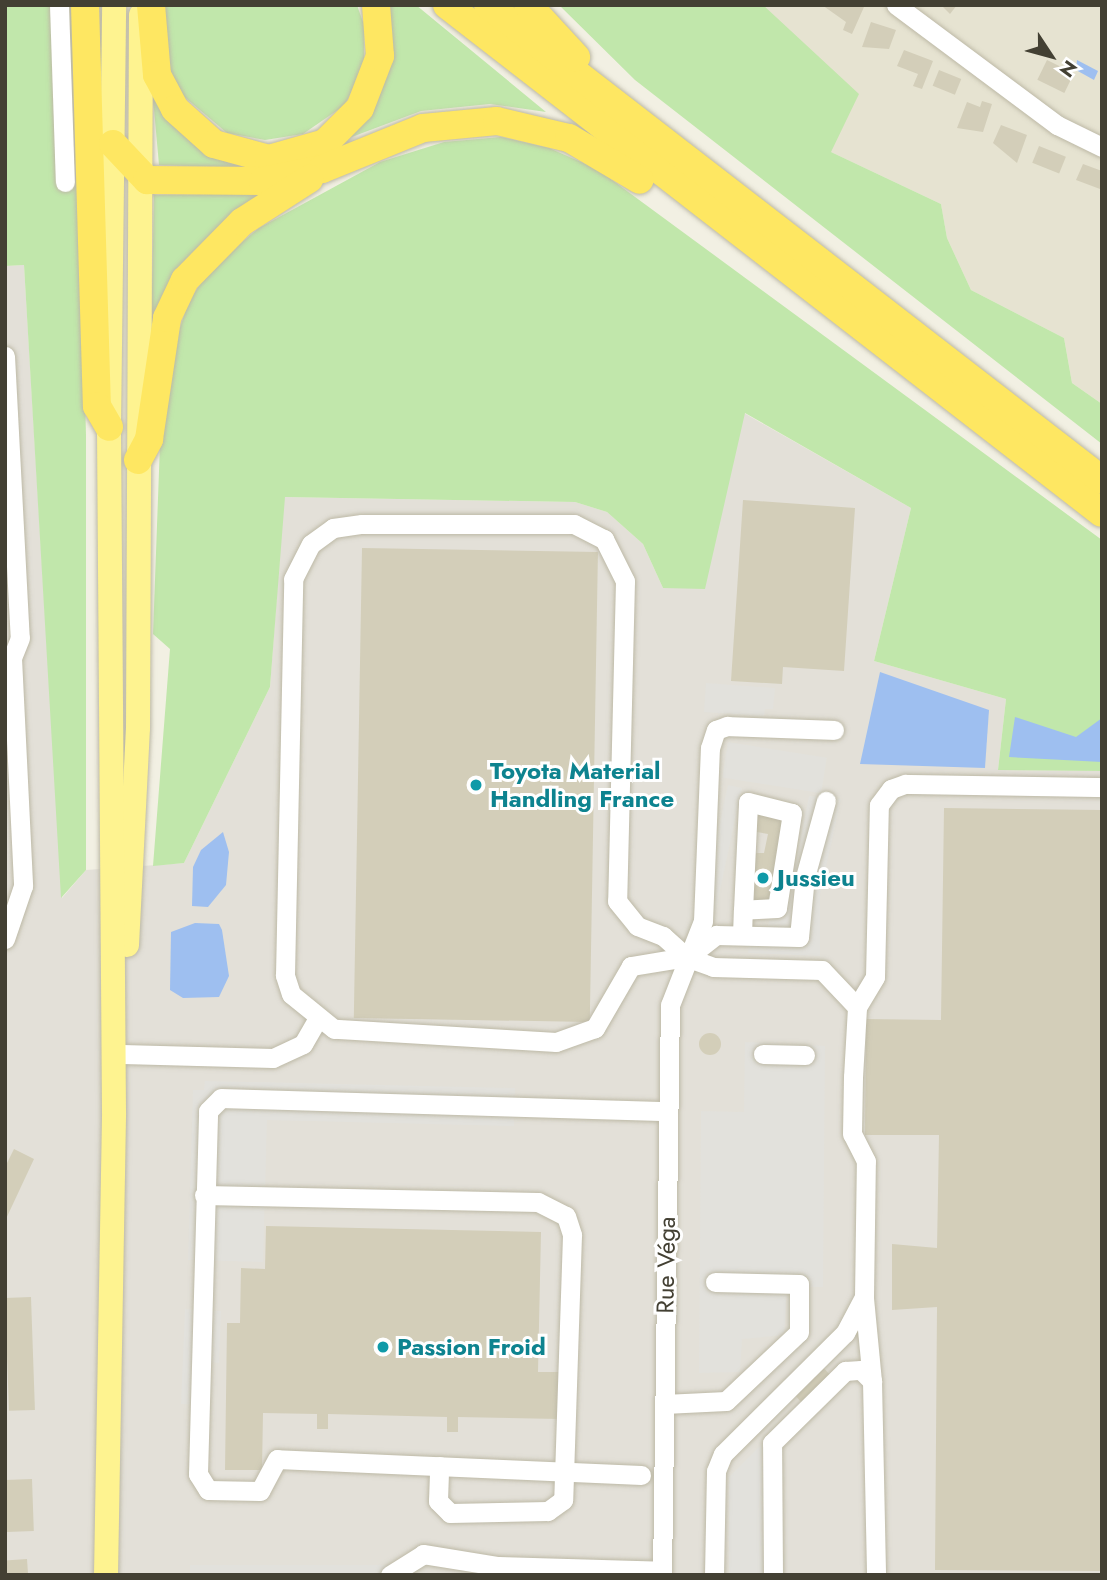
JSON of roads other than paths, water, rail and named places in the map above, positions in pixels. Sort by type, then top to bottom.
[{"type":"highway","points":[[85,5],[97,406],[109,426]]},
{"type":"highway","points":[[151,5],[154,63],[175,109],[214,144],[269,159],[325,143],[360,108],[380,55],[376,5]]},
{"type":"highway","points":[[447,5],[753,248],[1102,513]]},
{"type":"highway","points":[[488,5],[598,94],[1102,480]]},
{"type":"highway","points":[[528,5],[589,70],[598,94]]},
{"type":"highway","points":[[113,144],[140,174],[169,183],[263,181],[322,169],[432,125],[523,124],[589,148],[738,249],[753,248]]},
{"type":"highway","points":[[138,460],[149,439],[167,318],[185,280],[242,222],[322,169]]},
{"type":"main road","points":[[108,1575],[114,1113],[109,426],[114,5]]},
{"type":"main road","points":[[114,1113],[122,1054],[138,729],[141,5]]},
{"type":"street","points":[[59,5],[65,182]]},
{"type":"street","points":[[896,5],[1057,125],[1102,147]]},
{"type":"street","points":[[5,356],[20,638],[12,658],[23,886],[5,939]]},
{"type":"street","points":[[826,801],[805,877],[799,937],[716,935],[687,958],[631,966],[595,1028],[555,1042],[368,1034],[334,1029],[291,994],[285,975],[293,579],[304,552],[333,528],[574,524],[593,531],[617,555],[625,582],[617,901],[637,926],[663,936],[687,958],[713,967],[822,970],[857,1007]]},
{"type":"street","name":"Rue Véga","points":[[662,1573],[670,1004],[703,921],[713,734],[727,726],[834,730]]},
{"type":"street","points":[[876,1575],[872,1381],[864,1297],[866,1161],[852,1134],[857,1007],[875,978],[879,805],[891,789],[1102,787]]},
{"type":"street","points":[[742,935],[743,910],[748,803],[792,813],[777,908],[743,910]]},
{"type":"street","points":[[122,1054],[273,1058],[303,1044],[318,1018]]},
{"type":"street","points":[[762,1054],[805,1055]]},
{"type":"street","points":[[641,1475],[277,1460],[260,1491],[215,1492],[204,1486],[198,1474],[208,1111],[221,1098],[668,1111]]},
{"type":"street","points":[[204,1195],[538,1202],[557,1208],[572,1235],[563,1500],[548,1511],[450,1513],[438,1501],[439,1466]]},
{"type":"street","points":[[664,1404],[726,1401],[799,1332],[799,1284],[715,1282]]},
{"type":"street","points":[[714,1575],[716,1471],[723,1454],[845,1333],[864,1297]]},
{"type":"street","points":[[773,1575],[772,1443],[845,1371],[861,1370],[872,1381]]},
{"type":"street","points":[[390,1575],[423,1554],[498,1566],[662,1573]]},
{"type":"water","points":[[1077,60],[1098,71],[1094,80],[1076,70]]},
{"type":"water","points":[[880,672],[989,710],[985,768],[860,764]]},
{"type":"water","points":[[1015,717],[1076,737],[1102,718],[1102,762],[1009,757]]},
{"type":"water","points":[[223,832],[229,852],[226,885],[208,907],[192,906],[193,867],[201,850]]},
{"type":"water","points":[[195,923],[219,924],[222,930],[229,976],[219,997],[183,998],[170,990],[171,932]]},
{"type":"place","name":"Toyota Material Handling France","points":[[476,785]]},
{"type":"place","name":"Jussieu","points":[[763,878]]},
{"type":"place","name":"Passion Froid","points":[[383,1347]]}]
